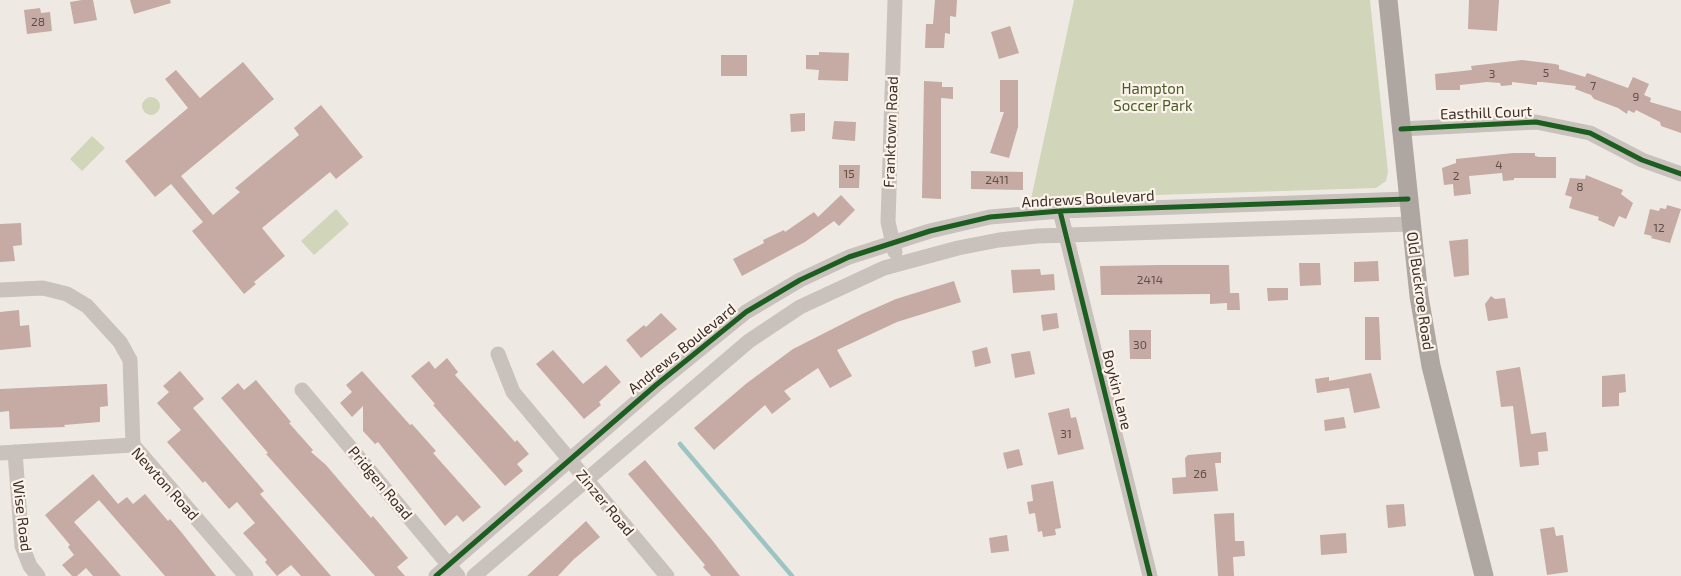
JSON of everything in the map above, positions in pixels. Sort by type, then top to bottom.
[{"type":"main road","name":"Old Buckroe Road","points":[[1388,0],[1419,296],[1431,366],[1484,576]]},
{"type":"street","name":"Franktown Road","points":[[896,0],[888,222],[891,243],[899,263]]},
{"type":"street","name":"Easthill Court","points":[[1401,129],[1536,122],[1590,133],[1642,160],[1681,174]]},
{"type":"street","name":"Andrews Boulevard","points":[[436,576],[453,570],[570,460],[656,385],[746,312],[808,276],[849,257],[891,243],[990,217],[1060,211],[1408,198]]},
{"type":"street","name":"Boykin Lane","points":[[1060,211],[1150,576]]},
{"type":"street","points":[[474,576],[723,362],[772,325],[824,294],[899,263],[1000,240],[1065,234],[1410,224]]},
{"type":"street","points":[[0,290],[43,288],[67,294],[87,306],[120,342],[130,360],[133,445]]},
{"type":"street","name":"Zinzer Road","points":[[498,354],[513,392],[667,576]]},
{"type":"street","name":"Pridgen Road","points":[[302,390],[453,570]]},
{"type":"street","name":"Newton Road","points":[[7,452],[133,445],[246,576]]},
{"type":"street","name":"Wise Road","points":[[7,452],[22,546],[30,566],[38,576]]},
{"type":"green space","name":"Hampton Soccer Park","points":[[1074,0],[1370,0],[1388,172],[1386,181],[1376,188],[1031,199]]},
{"type":"green space","points":[[151,97],[157,100],[160,106],[157,112],[151,115],[145,112],[142,106],[145,100]]},
{"type":"green space","points":[[92,136],[105,148],[82,171],[70,159]]},
{"type":"green space","points":[[336,209],[349,224],[314,255],[301,241]]},
{"type":"building","points":[[93,0],[97,20],[74,24],[70,2]]},
{"type":"building","points":[[130,0],[170,0],[171,3],[134,14]]},
{"type":"building","points":[[935,0],[957,0],[956,17],[950,16],[950,34],[945,33],[944,48],[925,48],[926,24],[933,24]]},
{"type":"building","points":[[1469,0],[1499,0],[1497,31],[1468,29]]},
{"type":"building","points":[[40,8],[41,13],[50,12],[52,31],[27,34],[24,10]]},
{"type":"building","points":[[1010,26],[1019,53],[999,59],[991,32]]},
{"type":"building","points":[[819,52],[849,53],[848,81],[818,80],[819,70],[806,69],[806,55],[819,55]]},
{"type":"building","points":[[721,55],[747,55],[747,76],[721,76]]},
{"type":"building","points":[[1522,60],[1559,65],[1559,69],[1585,77],[1587,73],[1628,88],[1633,77],[1649,84],[1644,95],[1651,98],[1650,102],[1681,111],[1681,133],[1661,126],[1660,122],[1636,110],[1634,113],[1628,110],[1627,114],[1618,108],[1594,99],[1591,95],[1575,89],[1576,86],[1542,82],[1537,82],[1537,85],[1512,82],[1512,85],[1501,86],[1500,83],[1487,82],[1460,85],[1460,90],[1436,90],[1435,74],[1472,70],[1471,66]]},
{"type":"building","points":[[243,62],[274,99],[181,176],[213,215],[240,192],[235,188],[299,135],[294,128],[321,105],[363,157],[336,179],[330,172],[262,228],[285,256],[254,282],[256,284],[244,294],[192,231],[203,222],[171,184],[155,197],[125,161],[188,108],[165,79],[176,70],[200,98]]},
{"type":"building","points":[[1000,80],[1018,80],[1018,127],[1009,158],[990,153],[1004,112],[1000,112]]},
{"type":"building","points":[[924,81],[942,82],[942,87],[953,87],[953,99],[941,98],[941,199],[922,198]]},
{"type":"building","points":[[805,113],[805,131],[791,132],[790,114]]},
{"type":"building","points":[[834,121],[856,122],[855,141],[832,139]]},
{"type":"building","points":[[1513,153],[1535,153],[1535,156],[1539,157],[1556,157],[1556,178],[1514,178],[1514,180],[1503,181],[1502,173],[1469,176],[1471,194],[1454,196],[1453,184],[1444,185],[1442,168],[1456,163],[1456,159]]},
{"type":"building","points":[[839,165],[860,165],[859,188],[839,188]]},
{"type":"building","points":[[971,171],[1023,172],[1023,190],[971,189]]},
{"type":"building","points":[[1586,175],[1623,190],[1621,194],[1633,203],[1626,219],[1619,216],[1614,227],[1598,220],[1599,217],[1569,208],[1572,197],[1565,195],[1570,178],[1585,179]]},
{"type":"building","points":[[841,195],[855,210],[839,226],[834,221],[805,242],[742,276],[733,259],[764,243],[763,240],[784,230],[785,232],[814,212],[818,217]]},
{"type":"building","points":[[1667,205],[1681,209],[1670,243],[1644,234],[1650,209],[1659,211],[1660,208],[1666,209]]},
{"type":"building","points":[[21,223],[22,245],[13,246],[15,261],[0,262],[0,224]]},
{"type":"building","points":[[1468,239],[1469,275],[1454,277],[1449,241]]},
{"type":"building","points":[[1378,261],[1379,281],[1354,282],[1354,262]]},
{"type":"building","points":[[1299,263],[1320,263],[1321,285],[1300,286]]},
{"type":"building","points":[[1229,265],[1230,293],[1239,293],[1240,310],[1227,310],[1227,303],[1210,304],[1210,294],[1101,295],[1100,266]]},
{"type":"building","points":[[1040,269],[1041,275],[1054,274],[1055,290],[1013,293],[1011,270]]},
{"type":"building","points":[[954,281],[961,302],[897,322],[837,350],[852,376],[830,388],[818,368],[784,391],[791,399],[772,414],[765,405],[714,450],[694,428],[747,383],[793,349],[896,299]]},
{"type":"building","points":[[1267,288],[1288,288],[1288,300],[1268,301]]},
{"type":"building","points":[[1491,296],[1495,299],[1505,298],[1508,318],[1488,321],[1485,304]]},
{"type":"building","points":[[19,310],[20,326],[29,325],[31,347],[0,350],[0,312]]},
{"type":"building","points":[[661,313],[677,329],[641,358],[626,340],[644,325],[646,327]]},
{"type":"building","points":[[1057,313],[1059,328],[1043,331],[1041,315]]},
{"type":"building","points":[[1365,317],[1379,317],[1381,360],[1365,360]]},
{"type":"building","points":[[1129,330],[1151,330],[1151,359],[1130,359]]},
{"type":"building","points":[[987,347],[991,363],[975,367],[972,351]]},
{"type":"building","points":[[553,350],[583,384],[606,365],[621,382],[599,402],[601,405],[584,419],[536,364]]},
{"type":"building","points":[[1030,351],[1035,374],[1015,378],[1011,354]]},
{"type":"building","points":[[447,358],[458,372],[455,375],[515,442],[517,440],[529,454],[517,464],[523,471],[505,486],[433,405],[435,404],[411,376],[429,361],[435,369]]},
{"type":"building","points":[[1520,367],[1531,434],[1546,432],[1548,451],[1538,452],[1539,465],[1520,467],[1513,406],[1501,407],[1496,371]]},
{"type":"building","points":[[180,371],[204,399],[193,408],[264,491],[260,494],[331,576],[301,576],[291,565],[277,576],[265,562],[267,560],[243,533],[255,523],[237,502],[229,509],[167,442],[181,430],[157,403],[169,392],[163,386]]},
{"type":"building","points":[[362,371],[436,451],[433,453],[481,507],[463,522],[457,515],[445,526],[378,442],[375,444],[363,431],[363,406],[352,417],[340,403],[352,392],[346,385]]},
{"type":"building","points":[[1371,373],[1380,408],[1354,413],[1349,388],[1317,393],[1315,379],[1329,377],[1329,381]]},
{"type":"building","points":[[1625,374],[1626,392],[1619,393],[1619,406],[1602,407],[1602,376]]},
{"type":"building","points":[[256,380],[291,422],[289,423],[313,450],[311,452],[326,465],[371,518],[373,516],[408,558],[397,567],[405,576],[375,576],[266,454],[268,453],[221,398],[238,383],[244,390]]},
{"type":"building","points":[[107,384],[108,406],[100,407],[100,422],[64,425],[65,427],[10,429],[9,411],[0,412],[0,389]]},
{"type":"building","points":[[1069,408],[1071,418],[1076,417],[1084,449],[1058,455],[1048,413]]},
{"type":"building","points":[[1344,417],[1346,428],[1325,431],[1324,420]]},
{"type":"building","points":[[1019,449],[1023,465],[1007,469],[1003,453]]},
{"type":"building","points":[[1221,452],[1221,463],[1215,463],[1218,491],[1173,494],[1172,478],[1186,477],[1185,458],[1188,455]]},
{"type":"building","points":[[645,460],[740,576],[711,576],[703,567],[705,565],[628,474]]},
{"type":"building","points":[[93,474],[118,504],[127,497],[133,504],[145,494],[168,521],[170,519],[216,576],[165,576],[99,500],[74,522],[121,576],[93,576],[86,568],[77,576],[72,576],[62,565],[74,555],[68,547],[70,545],[45,515]]},
{"type":"building","points":[[1053,481],[1061,528],[1055,529],[1056,535],[1043,537],[1042,531],[1038,532],[1035,513],[1029,514],[1027,502],[1033,501],[1031,485]]},
{"type":"building","points":[[1404,504],[1406,526],[1388,528],[1386,505]]},
{"type":"building","points":[[1234,513],[1235,541],[1244,541],[1245,556],[1233,557],[1234,576],[1218,576],[1214,514]]},
{"type":"building","points":[[586,521],[600,537],[573,560],[558,576],[527,576]]},
{"type":"building","points":[[1554,527],[1556,536],[1563,535],[1568,572],[1547,575],[1540,529]]},
{"type":"building","points":[[1346,533],[1347,553],[1321,555],[1320,535]]},
{"type":"building","points":[[1007,535],[1009,551],[991,553],[989,538]]},
{"type":"waterway","points":[[680,444],[792,576]]},
{"type":"cycle path","points":[[1401,129],[1536,122],[1590,133],[1642,160],[1681,174]]},
{"type":"cycle path","points":[[436,576],[656,385],[746,312],[800,280],[849,257],[930,231],[990,217],[1060,211],[1408,199]]},
{"type":"cycle path","points":[[1060,211],[1150,576]]}]
